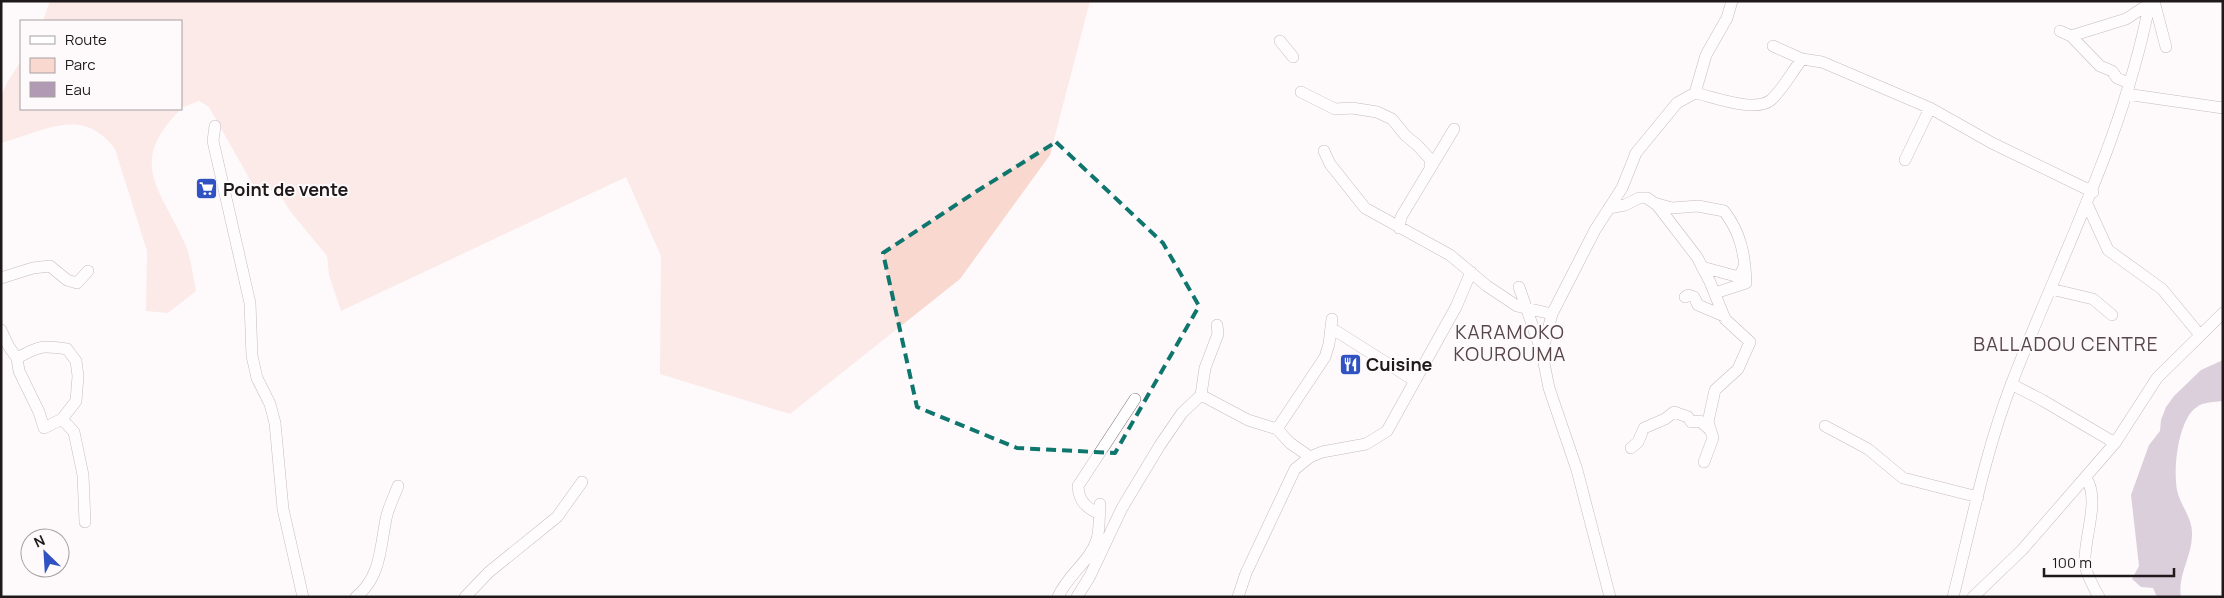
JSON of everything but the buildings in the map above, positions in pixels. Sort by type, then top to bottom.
[{"type":"street","points":[[1695,93],[1706,54],[1727,18],[1732,1]]},
{"type":"street","points":[[2071,36],[2126,19],[2151,2]]},
{"type":"street","points":[[2151,2],[2166,46]]},
{"type":"street","points":[[1954,597],[2002,409],[2093,192],[2128,89],[2151,2]]},
{"type":"street","points":[[2060,31],[2071,36],[2100,66],[2112,71],[2128,89],[2223,108]]},
{"type":"street","points":[[1280,41],[1293,57]]},
{"type":"street","points":[[1773,46],[1802,59],[1822,62],[1930,108],[1992,143],[2093,192]]},
{"type":"street","points":[[1542,353],[1552,314],[1595,230],[1622,188],[1636,153],[1676,103],[1695,93],[1743,105],[1760,106],[1770,101],[1802,59]]},
{"type":"street","points":[[1301,92],[1335,109],[1352,108],[1377,112],[1392,119],[1404,135],[1430,159],[1430,169]]},
{"type":"street","points":[[1905,160],[1930,108]]},
{"type":"street","points":[[215,126],[213,141],[250,303],[252,356],[257,378],[270,404],[275,423],[283,509],[303,597]]},
{"type":"street","points":[[1399,228],[1401,216],[1454,129]]},
{"type":"street","points":[[1324,151],[1330,164],[1365,208],[1450,255],[1517,306],[1552,314]]},
{"type":"street","points":[[1609,208],[1625,205],[1639,198],[1647,198],[1654,203],[1679,232],[1702,267],[1724,316]]},
{"type":"street","points":[[1654,203],[1672,208],[1698,206],[1724,211],[1738,233],[1745,265],[1746,283],[1715,293]]},
{"type":"street","points":[[2087,204],[2108,250],[2162,289],[2200,335]]},
{"type":"street","points":[[1702,267],[1739,277],[1745,265]]},
{"type":"street","points":[[1,278],[33,268],[50,266],[67,280],[77,283],[88,271]]},
{"type":"street","points":[[1238,597],[1246,573],[1295,469],[1310,456],[1366,444],[1388,431],[1456,307],[1471,272]]},
{"type":"street","points":[[1519,287],[1542,353],[1549,388],[1577,470],[1610,597]]},
{"type":"street","points":[[2051,289],[2093,299],[2112,315]]},
{"type":"street","points":[[1684,297],[1688,295],[1694,297],[1698,305],[1724,316],[1750,342],[1738,369],[1715,390],[1708,422],[1713,438],[1704,462]]},
{"type":"street","points":[[1974,597],[2022,550],[2086,478],[2115,443],[2157,378],[2223,313]]},
{"type":"street","points":[[1277,429],[1324,357],[1329,344],[1332,319]]},
{"type":"street","points":[[1077,597],[1090,576],[1122,508],[1155,452],[1182,413],[1201,395],[1205,368],[1218,334],[1217,325]]},
{"type":"street","points":[[1,330],[9,347],[18,358],[19,371],[44,428],[62,419],[76,401],[78,376],[76,361],[67,349],[52,347],[39,347],[18,358]]},
{"type":"street","points":[[1336,332],[1415,381]]},
{"type":"street","points":[[2011,384],[2115,443]]},
{"type":"street","points":[[1201,395],[1248,420],[1277,429],[1290,443],[1310,456]]},
{"type":"street","points":[[1058,597],[1064,584],[1084,562],[1097,539],[1100,509],[1084,506],[1078,494],[1078,486],[1135,399]]},
{"type":"street","points":[[1631,448],[1638,442],[1644,428],[1665,419],[1674,412],[1688,417],[1691,422],[1700,421],[1710,430]]},
{"type":"street","points":[[62,419],[74,432],[82,475],[85,522]]},
{"type":"street","points":[[1825,426],[1868,449],[1903,478],[1978,497]]},
{"type":"street","points":[[2086,478],[2091,486],[2090,524],[2085,565],[2099,597]]},
{"type":"street","points":[[465,597],[489,572],[557,517],[582,482]]},
{"type":"street","points":[[356,597],[366,587],[379,562],[386,518],[398,486]]},
{"type":"highlighted area","points":[[1056,142],[1163,243],[1199,306],[1115,453],[1017,448],[917,407],[883,253]]},
{"type":"green space","points":[[50,1],[1090,1],[1050,155],[960,279],[790,414],[660,374],[661,256],[626,177],[341,311],[329,275],[327,256],[290,211],[279,193],[253,185],[209,107],[199,101],[182,108],[182,20],[43,20]]},
{"type":"green space","points":[[20,63],[20,110],[180,110],[164,128],[155,146],[152,161],[154,177],[159,192],[188,251],[196,291],[168,313],[146,311],[147,251],[115,149],[103,136],[90,128],[76,125],[48,128],[1,143],[1,96]]},
{"type":"water","points":[[2223,360],[2223,401],[2209,402],[2197,407],[2185,422],[2178,445],[2177,490],[2190,522],[2192,533],[2192,541],[2181,581],[2181,597],[2157,597],[2153,588],[2141,587],[2132,579],[2139,566],[2131,495],[2149,445],[2160,431],[2161,420],[2166,407],[2174,396],[2201,370]]},
{"type":"place","name":"Point de vente","points":[[207,189]]},
{"type":"place","name":"Cuisine","points":[[1350,364]]},
{"type":"district","name":"KARAMOKO KOUROUMA","points":[[1510,343]]},
{"type":"district","name":"BALLADOU CENTRE","points":[[2066,344]]}]
